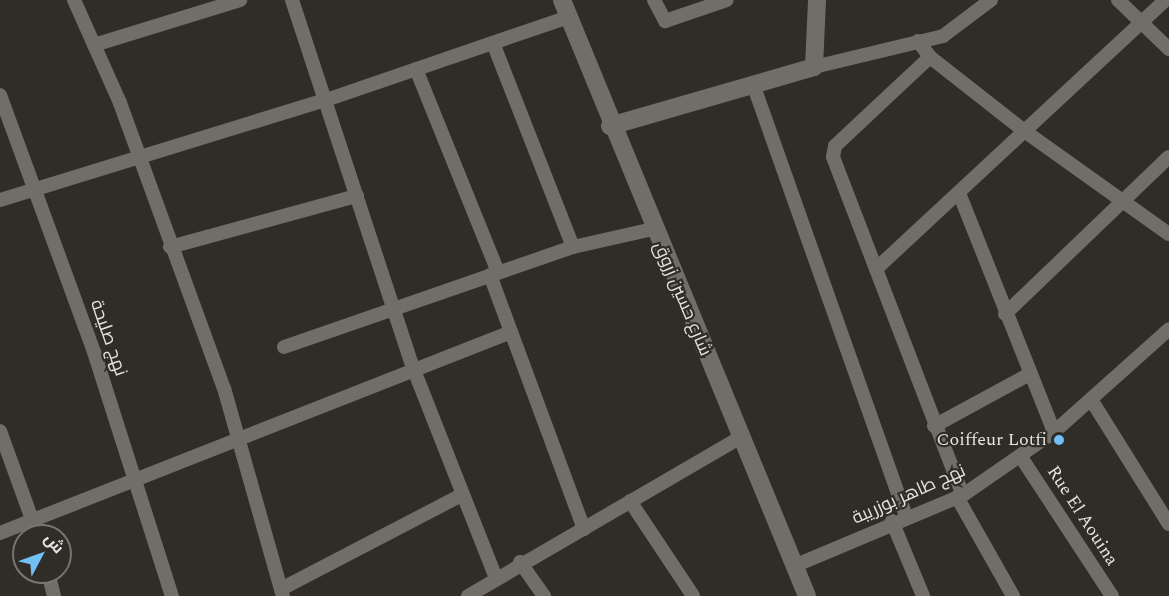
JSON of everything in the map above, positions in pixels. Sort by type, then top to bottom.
[{"type":"street","points":[[74,0],[94,45],[240,437],[282,592],[460,496]]},
{"type":"street","points":[[94,45],[240,0]]},
{"type":"street","points":[[292,0],[414,370],[460,496],[496,578]]},
{"type":"street","points":[[654,0],[665,21],[727,0]]},
{"type":"street","points":[[814,67],[817,0]]},
{"type":"street","points":[[610,126],[814,67],[955,30],[991,0]]},
{"type":"street","points":[[1118,0],[1169,49]]},
{"type":"street","points":[[876,268],[1166,0]]},
{"type":"street","points":[[0,200],[136,156],[326,100],[493,43],[566,8]]},
{"type":"street","name":"شارع حسين زروق","points":[[566,8],[610,126],[807,596]]},
{"type":"street","points":[[918,41],[930,57],[1023,130],[1169,234]]},
{"type":"street","points":[[493,43],[573,247]]},
{"type":"street","points":[[930,57],[833,151],[960,496],[1013,596]]},
{"type":"street","points":[[416,69],[494,273],[511,332],[584,529]]},
{"type":"street","points":[[753,84],[906,516]]},
{"type":"street","name":"نهج صليحة","points":[[0,95],[38,187],[172,596]]},
{"type":"street","points":[[1005,314],[1169,157]]},
{"type":"street","points":[[959,193],[1028,375],[1054,432]]},
{"type":"street","points":[[170,247],[357,196]]},
{"type":"street","points":[[284,347],[573,247],[653,229]]},
{"type":"street","points":[[0,533],[134,477],[511,332]]},
{"type":"street","name":"نهج طاهر بوزريبة","points":[[794,566],[892,521],[960,496],[1021,457],[1054,432],[1168,334]]},
{"type":"street","points":[[934,426],[1028,375]]},
{"type":"street","points":[[1092,401],[1169,524]]},
{"type":"street","points":[[0,431],[35,524]]},
{"type":"street","points":[[468,596],[520,562],[584,529],[740,438]]},
{"type":"street","name":"Rue El Aouina","points":[[1021,457],[1112,596]]},
{"type":"street","points":[[630,501],[693,596]]},
{"type":"street","points":[[892,521],[922,596]]},
{"type":"street","points":[[520,562],[544,596]]},
{"type":"place","name":"Coiffeur Lotfi","points":[[1059,440]]}]
